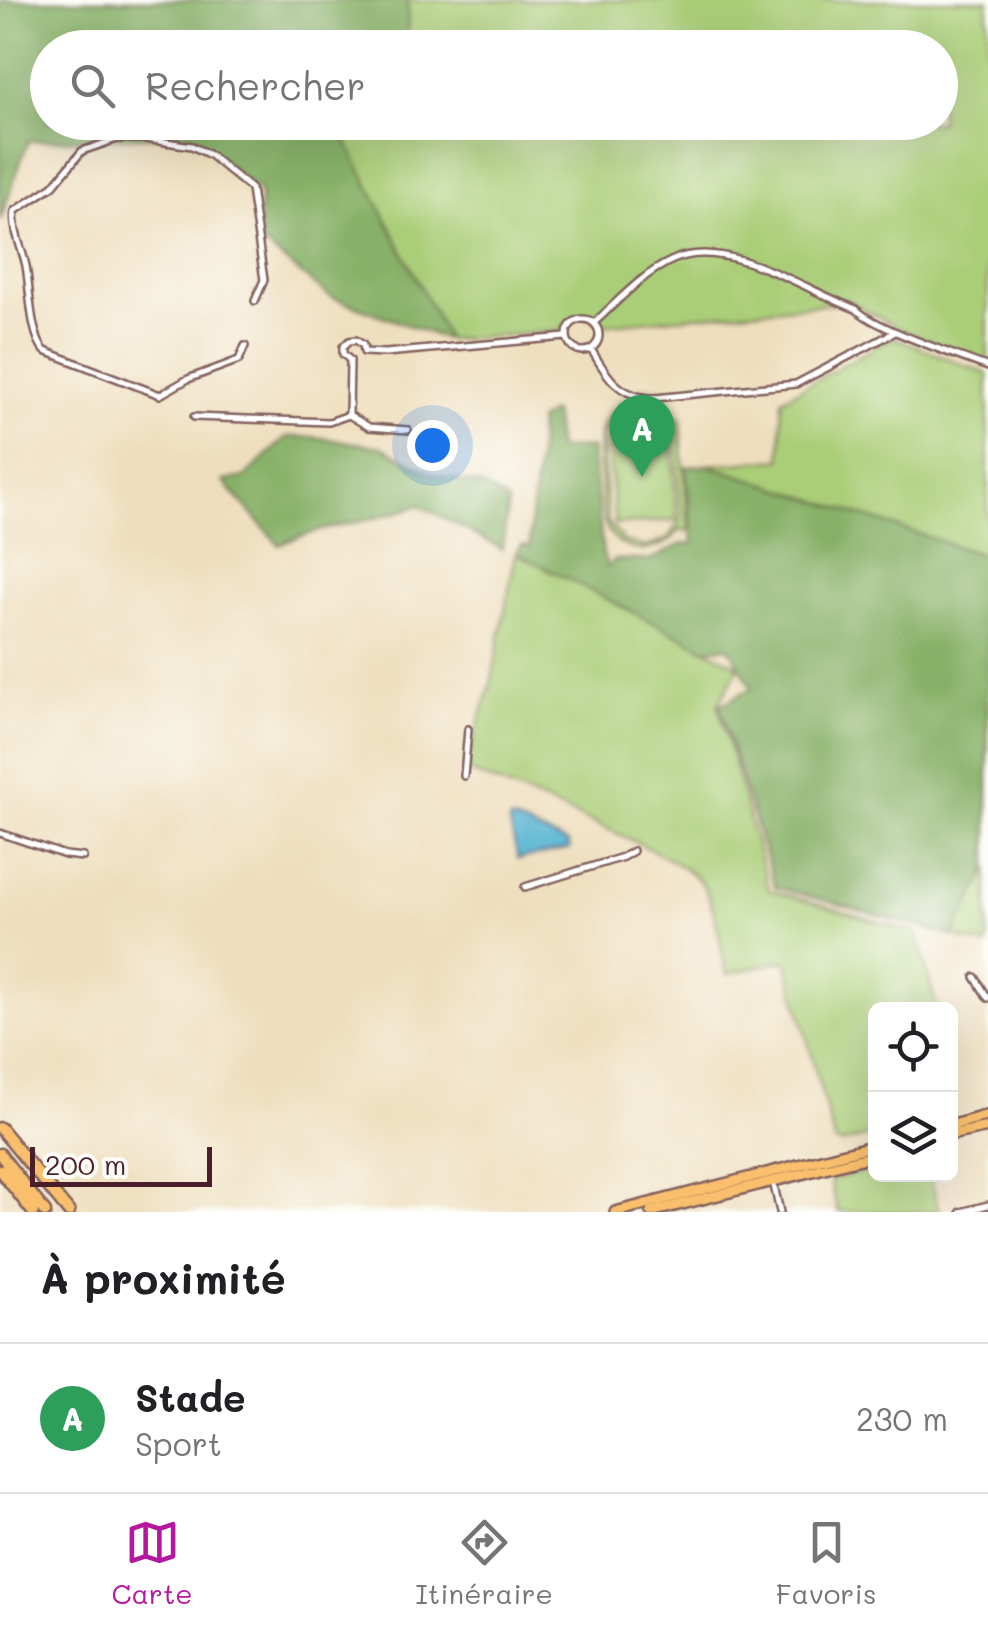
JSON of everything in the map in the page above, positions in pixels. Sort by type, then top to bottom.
[{"type":"highway","points":[[0,1128],[66,1212]]},
{"type":"highway","points":[[0,1154],[45,1212]]},
{"type":"highway","points":[[0,1170],[32,1212]]},
{"type":"main road","points":[[958,1124],[988,1115]]},
{"type":"main road","points":[[958,1134],[988,1127]]},
{"type":"main road","points":[[614,1212],[868,1147]]},
{"type":"main road","points":[[650,1212],[868,1156]]},
{"type":"street","points":[[123,140],[93,146],[75,158],[53,186],[14,211],[37,339],[45,350],[160,396],[188,379],[239,360],[245,346]]},
{"type":"street","points":[[148,140],[192,146],[210,155],[244,181],[252,193],[264,280],[254,301]]},
{"type":"street","points":[[594,323],[671,260],[698,252],[732,257],[988,367]]},
{"type":"street","points":[[566,337],[572,322],[584,318],[594,323],[598,339],[591,349]]},
{"type":"street","points":[[591,349],[606,375],[620,389],[636,397],[655,398],[796,384],[898,331]]},
{"type":"street","points":[[566,337],[575,350],[591,349]]},
{"type":"street","points":[[364,352],[566,337]]},
{"type":"street","points":[[350,415],[350,360],[342,350],[349,340],[360,342],[364,352]]},
{"type":"street","points":[[350,360],[357,360],[364,352]]},
{"type":"street","points":[[194,417],[329,422],[350,415]]},
{"type":"street","points":[[350,415],[369,427],[408,430]]},
{"type":"street","points":[[464,776],[468,729]]},
{"type":"street","points":[[0,833],[65,855],[83,856]]},
{"type":"street","points":[[524,888],[633,851]]},
{"type":"street","points":[[975,977],[988,998]]},
{"type":"street","points":[[773,1181],[780,1212]]},
{"type":"street","points":[[961,1212],[988,1205]]},
{"type":"green space","points":[[0,0],[408,0],[407,30],[30,30],[30,140],[56,140],[28,141],[0,221]]},
{"type":"green space","points":[[408,0],[988,0],[988,364],[902,330],[845,299],[836,303],[600,325],[588,316],[573,317],[560,331],[448,340],[331,297],[259,241],[260,193],[199,140],[958,140],[958,30],[407,30]]},
{"type":"green space","points":[[199,140],[346,140],[448,340],[331,297],[259,241],[260,193]]},
{"type":"green space","points":[[893,337],[988,374],[988,557],[708,465],[781,459],[782,399]]},
{"type":"green space","points":[[643,405],[658,410],[672,423],[673,418],[680,418],[689,531],[681,528],[665,543],[646,550],[617,541],[606,527],[603,515],[599,458],[601,431],[613,412]],"holes":[[[642,408],[663,417],[674,433],[681,518],[668,539],[647,547],[625,542],[608,523],[601,435],[614,416],[627,410]]]},
{"type":"green space","points":[[553,412],[558,450],[591,447],[607,567],[615,560],[650,560],[682,544],[693,544],[686,467],[708,465],[988,557],[988,868],[953,936],[775,887],[720,705],[752,688],[729,647],[706,649],[516,553],[522,545],[530,547],[538,421]]},
{"type":"green space","points":[[670,429],[677,520],[615,525],[607,434]]},
{"type":"green space","points":[[286,437],[382,447],[432,474],[483,486],[508,502],[502,549],[419,505],[313,532],[279,545],[223,481],[245,477]]},
{"type":"green space","points":[[516,553],[735,664],[738,668],[718,705],[769,890],[917,933],[935,1002],[868,1002],[868,1136],[841,1144],[835,1142],[786,960],[727,974],[711,904],[702,884],[688,871],[632,840],[473,773],[466,764],[491,684]]},
{"type":"green space","points":[[988,868],[988,943],[986,946],[953,936]]},
{"type":"green space","points":[[868,1171],[868,1182],[932,1182],[939,1212],[838,1212],[830,1180]]},
{"type":"water","points":[[509,821],[568,843],[570,849],[518,859]]},
{"type":"place","name":"Stade","points":[[642,477]]}]
